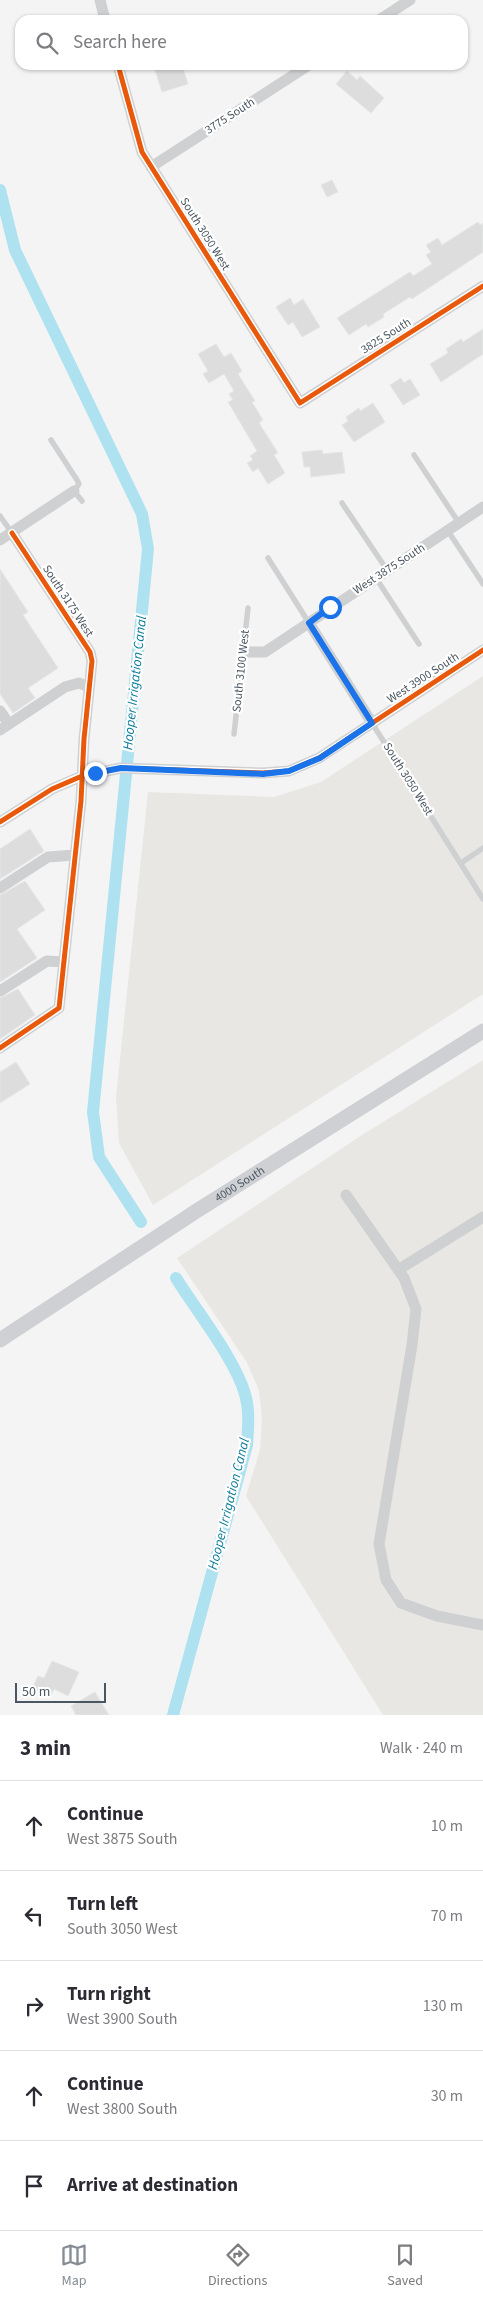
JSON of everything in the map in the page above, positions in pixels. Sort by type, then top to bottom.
[{"type":"main road","name":"4000 South","points":[[0,1340],[198,1210],[483,1031]]},
{"type":"street","points":[[100,0],[104,15]]},
{"type":"street","points":[[387,15],[410,0]]},
{"type":"street","name":"South 3050 West","points":[[119,70],[142,152],[300,402]]},
{"type":"street","name":"3775 South","points":[[151,167],[301,70]]},
{"type":"street","name":"3825 South","points":[[300,402],[483,286]]},
{"type":"street","points":[[0,540],[74,491]]},
{"type":"street","name":"West 3875 South","points":[[243,652],[265,652],[483,507]]},
{"type":"street","name":"South 3175 West","points":[[0,1048],[59,1008],[92,661],[90,652],[12,533]]},
{"type":"street","name":"South 3050 West","points":[[309,623],[372,723]]},
{"type":"street","name":"West 3900 South","points":[[0,822],[52,789],[82,776],[121,768],[263,774],[289,771],[320,758],[483,650]]},
{"type":"street","points":[[0,711],[4,727],[65,687],[79,683],[89,687]]},
{"type":"street","points":[[0,888],[48,857],[75,855]]},
{"type":"street","points":[[0,992],[47,962],[64,962]]},
{"type":"street","points":[[346,1194],[404,1278],[416,1309],[412,1345],[379,1544],[386,1580],[401,1603],[437,1616],[483,1625]]},
{"type":"street","points":[[398,1270],[483,1217]]},
{"type":"lane","points":[[51,440],[77,480],[79,484],[74,491],[82,501]]},
{"type":"lane","points":[[414,455],[459,523]]},
{"type":"lane","points":[[342,503],[387,570]]},
{"type":"lane","name":"South 3175 West","points":[[0,516],[12,533]]},
{"type":"lane","points":[[448,531],[483,584]]},
{"type":"lane","name":"South 3050 West","points":[[268,558],[309,623]]},
{"type":"lane","points":[[376,578],[419,644]]},
{"type":"lane","name":"South 3100 West","points":[[234,734],[248,608]]},
{"type":"lane","name":"South 3050 West","points":[[372,723],[483,898]]},
{"type":"lane","points":[[461,863],[483,848]]},
{"type":"shaded area","points":[[483,676],[483,994],[153,1205],[119,1143],[116,1097],[148,792],[274,797],[321,782]]},
{"type":"shaded area","points":[[483,1060],[483,1715],[383,1715],[246,1496],[260,1450],[262,1419],[259,1390],[246,1361],[177,1258],[362,1135]]},
{"type":"building","points":[[155,70],[184,70],[188,84],[162,92]]},
{"type":"building","points":[[347,71],[357,80],[360,76],[384,98],[371,113],[336,84]]},
{"type":"building","points":[[332,180],[338,192],[327,197],[321,185]]},
{"type":"building","points":[[478,222],[480,225],[483,223],[483,252],[412,299],[410,297],[383,314],[384,317],[368,327],[366,324],[349,335],[337,318],[410,272],[413,276],[432,264],[426,255],[431,252],[426,245],[438,238],[442,245]]},
{"type":"building","points":[[290,298],[294,305],[303,299],[320,327],[302,337],[293,322],[288,325],[276,307]]},
{"type":"building","points":[[483,329],[483,354],[441,382],[430,364],[448,353],[446,349],[461,339],[463,342]]},
{"type":"building","points":[[216,344],[224,357],[231,353],[242,371],[238,374],[255,401],[252,402],[263,420],[259,423],[278,453],[274,455],[285,473],[268,484],[258,468],[253,472],[247,463],[253,460],[250,456],[257,451],[228,402],[233,400],[229,394],[234,391],[224,374],[209,383],[203,374],[208,371],[198,354]]},
{"type":"building","points":[[401,378],[404,383],[410,379],[420,395],[403,405],[390,385]]},
{"type":"building","points":[[373,403],[385,422],[354,442],[342,425],[348,421],[346,417],[359,408],[360,411]]},
{"type":"building","points":[[322,450],[323,454],[342,452],[345,473],[311,477],[310,467],[304,467],[302,452]]},
{"type":"building","points":[[0,569],[28,612],[23,615],[58,668],[28,688],[35,698],[13,713],[0,694]]},
{"type":"building","points":[[30,829],[44,851],[0,879],[0,849]]},
{"type":"building","points":[[25,881],[45,910],[17,929],[37,958],[0,982],[0,895]]},
{"type":"building","points":[[18,989],[35,1015],[0,1039],[0,998]]},
{"type":"building","points":[[16,1062],[30,1084],[0,1103],[0,1072]]},
{"type":"building","points":[[52,1661],[79,1672],[68,1696],[54,1689],[50,1697],[32,1689],[38,1676],[44,1678]]},
{"type":"building","points":[[95,1692],[109,1715],[76,1715],[71,1706]]},
{"type":"waterway","name":"Hooper Irrigation Canal","points":[[0,190],[15,250],[142,514],[148,549],[93,1112],[99,1157],[141,1222]]},
{"type":"waterway","name":"Hooper Irrigation Canal","points":[[173,1715],[247,1445],[248,1420],[245,1394],[233,1366],[176,1278]]},
{"type":"cycle path","points":[[119,70],[142,152],[300,403],[483,286]]},
{"type":"cycle path","points":[[0,1048],[59,1008],[81,801],[84,739],[92,661],[90,652],[12,533]]},
{"type":"cycle path","points":[[0,822],[52,789],[82,776],[121,768],[263,773],[289,771],[319,758],[483,650]]},
{"type":"route","points":[[95,773],[121,768],[263,774],[289,771],[320,758],[372,723],[309,623],[330,607]]}]
